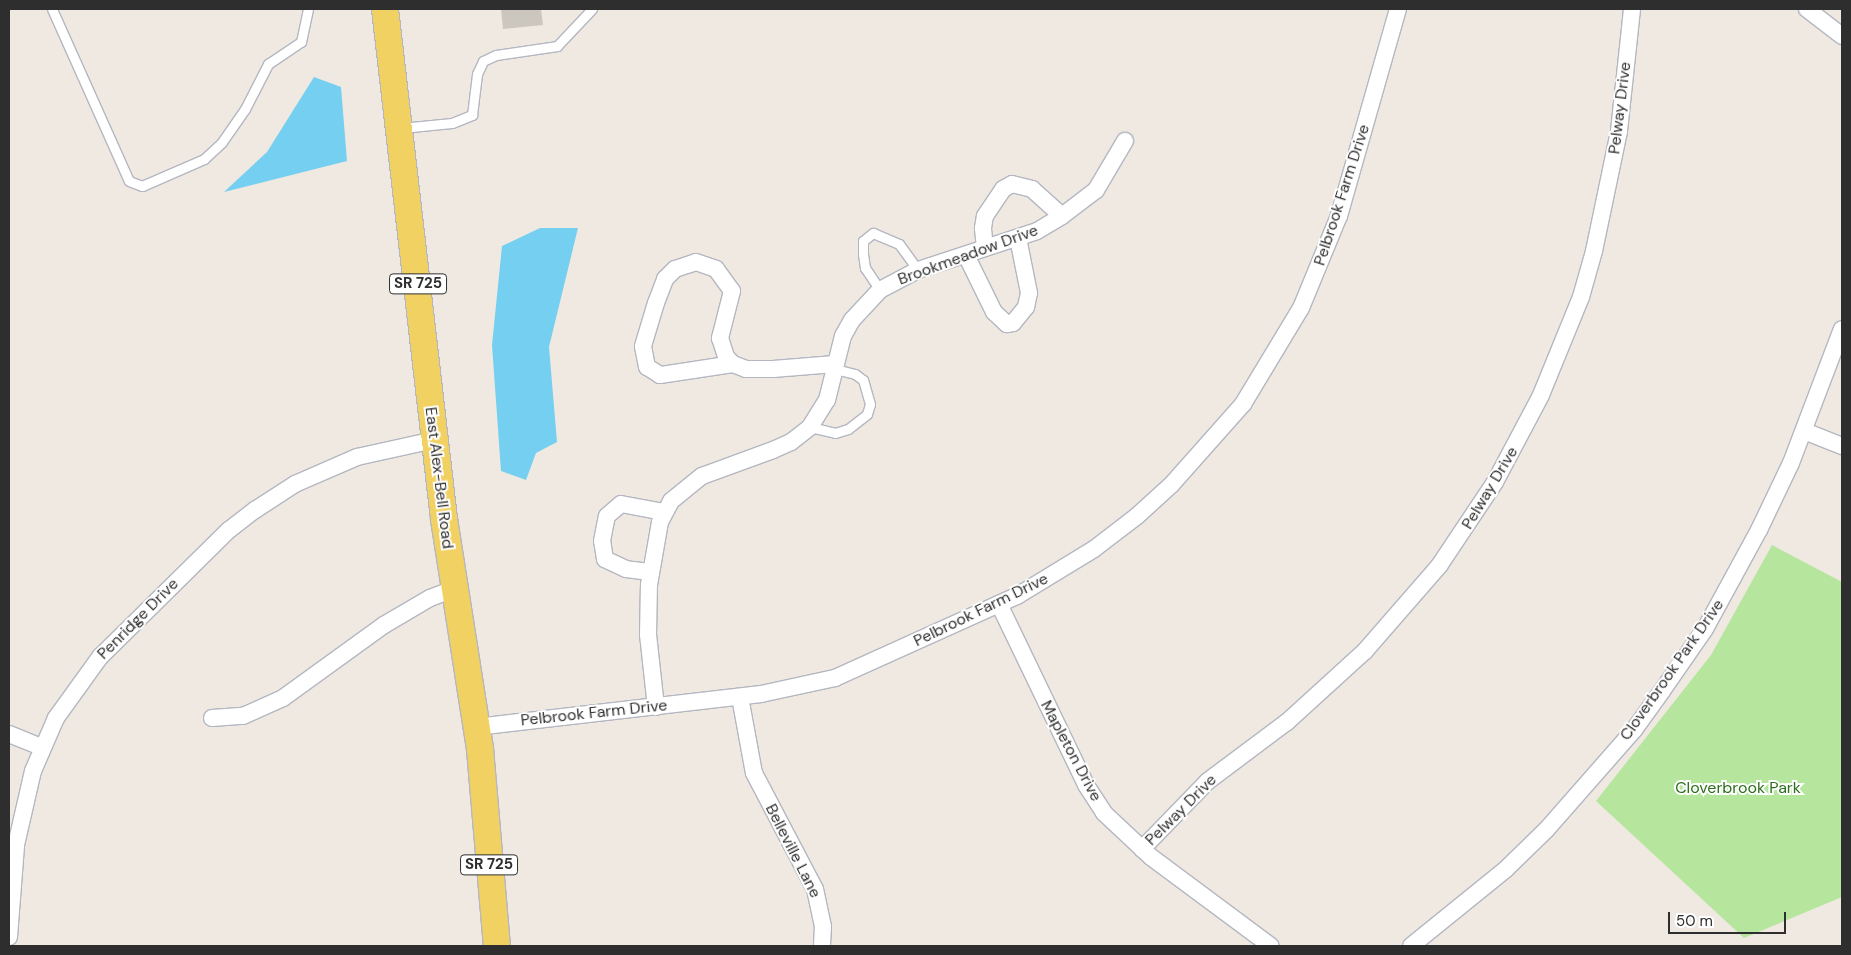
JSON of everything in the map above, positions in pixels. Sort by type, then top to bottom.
[{"type":"main road","name":"East Alex-Bell Road","points":[[385,9],[434,440],[454,589],[476,727],[497,946]]},
{"type":"street","name":"Pelbrook Farm Drive","points":[[476,727],[740,696],[798,688],[835,678],[999,604],[1056,574],[1137,516],[1172,484],[1243,404],[1289,330],[1322,263],[1339,216],[1398,9]]},
{"type":"street","name":"Pelway Drive","points":[[1142,849],[1208,780],[1287,722],[1365,651],[1439,566],[1495,482],[1541,396],[1586,278],[1611,178],[1632,9]]},
{"type":"street","points":[[1807,9],[1842,36]]},
{"type":"street","name":"Brookmeadow Drive","points":[[656,706],[648,635],[650,572],[664,512],[681,492],[702,476],[774,450],[810,427],[827,400],[835,367],[852,320],[880,290],[918,270],[1018,238],[1062,216],[1096,190],[1125,141]]},
{"type":"street","points":[[986,248],[983,228],[985,216],[1004,189],[1012,184],[1032,189],[1062,216]]},
{"type":"street","points":[[966,255],[994,312],[1007,324],[1012,324],[1026,307],[1029,293],[1018,238]]},
{"type":"street","points":[[734,364],[660,375],[648,366],[643,346],[665,279],[675,269],[684,264],[706,263],[727,280],[732,290],[720,338],[726,357],[734,364],[746,368],[773,369],[835,367]]},
{"type":"street","name":"Cloverbrook Park Drive","points":[[1411,946],[1506,869],[1577,797],[1634,730],[1705,628],[1759,530],[1804,431],[1842,329]]},
{"type":"street","points":[[1804,431],[1842,446]]},
{"type":"street","name":"Penridge Drive","points":[[9,937],[21,815],[42,747],[56,718],[100,657],[229,530],[287,490],[325,469],[387,448],[434,440]]},
{"type":"street","points":[[650,572],[626,569],[605,559],[602,541],[607,516],[621,504],[664,512]]},
{"type":"street","points":[[212,718],[243,716],[283,698],[384,625],[430,598],[454,589]]},
{"type":"street","name":"Mapleton Drive","points":[[999,604],[1086,785],[1104,813],[1142,849],[1271,946]]},
{"type":"street","name":"Belleville Lane","points":[[740,696],[750,759],[763,792],[815,889],[823,926],[822,946]]},
{"type":"street","points":[[9,734],[42,747]]},
{"type":"lane","points":[[52,9],[129,181],[142,186],[204,159],[222,142],[245,109],[268,64],[301,42],[308,9]]},
{"type":"lane","points":[[400,128],[452,122],[472,115],[477,74],[483,61],[496,55],[557,46],[592,9]]},
{"type":"lane","points":[[880,290],[865,268],[862,254],[863,241],[873,233],[899,244],[918,270]]},
{"type":"lane","points":[[810,427],[835,433],[848,429],[867,414],[870,404],[863,380],[855,374],[835,367]]},
{"type":"green space","name":"Cloverbrook Park","points":[[1772,545],[1842,582],[1842,897],[1744,938],[1596,801],[1711,655]]},
{"type":"water","points":[[314,77],[341,87],[347,161],[224,192],[267,152]]},
{"type":"water","points":[[540,228],[578,228],[549,347],[557,442],[536,453],[526,480],[501,471],[492,345],[502,246]]},
{"type":"building","points":[[501,9],[541,9],[543,25],[503,29]]}]
